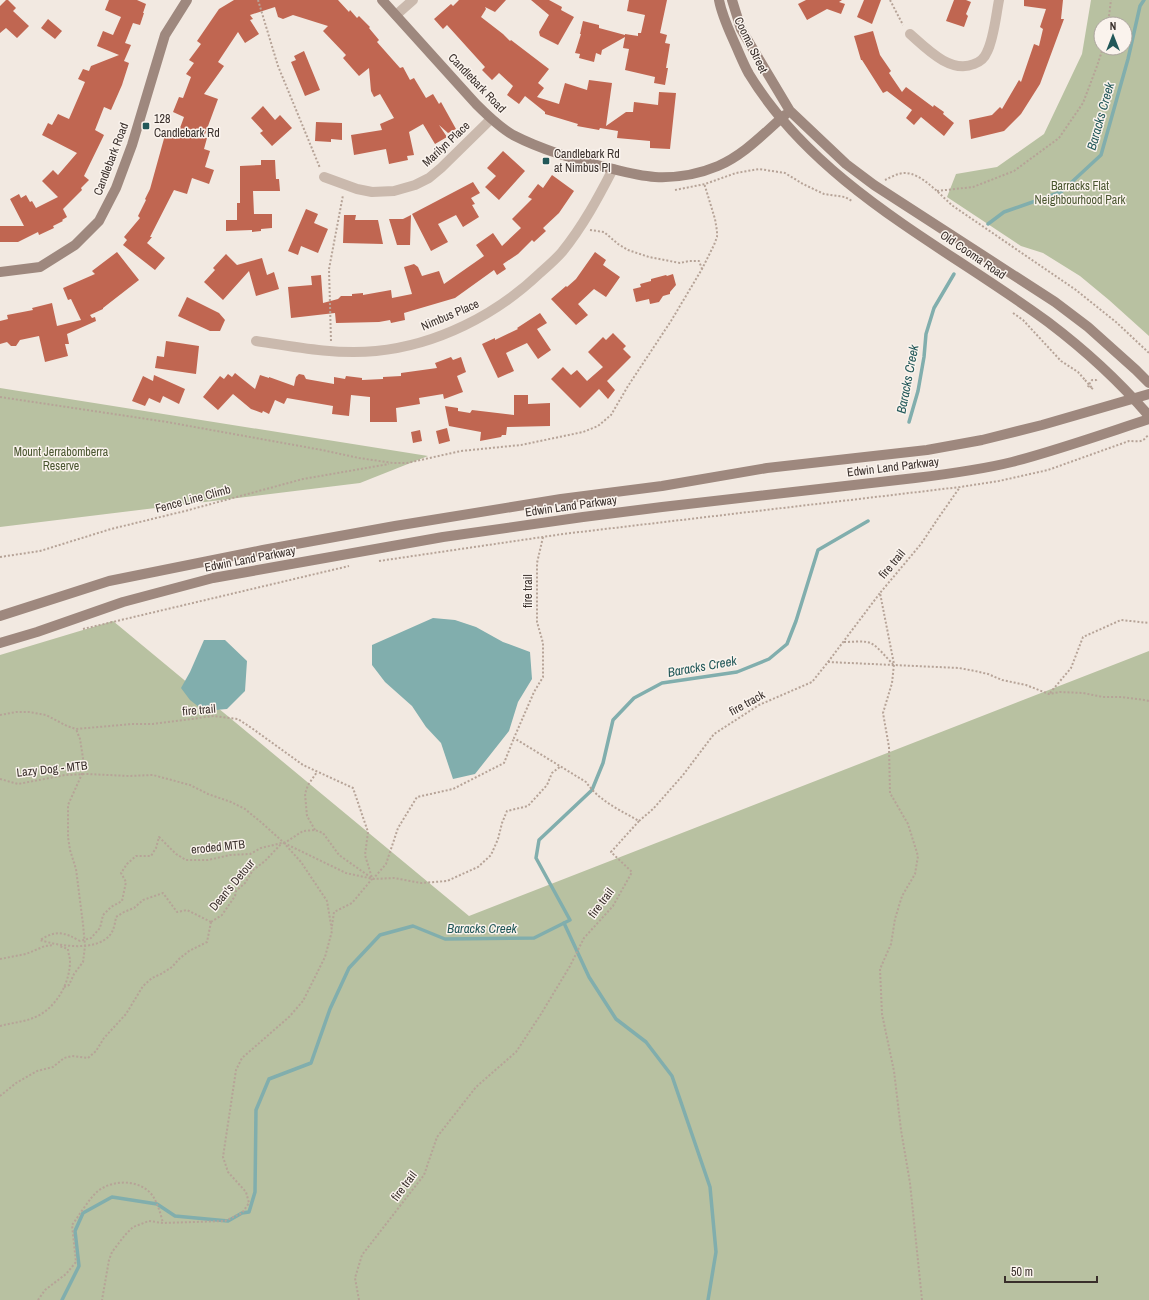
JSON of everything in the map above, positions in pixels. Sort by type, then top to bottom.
[{"type":"main road","name":"Candlebark Road","points":[[0,272],[40,267],[75,245],[99,221],[116,188],[132,146],[165,35],[187,0]]},
{"type":"main road","name":"Candlebark Road","points":[[382,0],[491,119],[512,134],[542,148],[578,160],[642,176],[670,177],[701,172],[736,157],[790,111]]},
{"type":"main road","name":"Cooma Street","points":[[718,0],[722,15],[748,73],[781,119]]},
{"type":"main road","name":"Cooma Street","points":[[732,0],[741,29],[790,111]]},
{"type":"main road","name":"Old Cooma Road","points":[[790,111],[846,164],[874,185],[1055,302],[1088,327],[1149,383]]},
{"type":"main road","name":"Old Cooma Road","points":[[781,119],[837,173],[870,200],[1048,322],[1083,350],[1134,398],[1149,417]]},
{"type":"main road","name":"Edwin Land Parkway","points":[[0,616],[109,581],[271,549],[403,524],[561,499],[662,486],[768,468],[927,450],[982,440],[1035,427],[1149,394]]},
{"type":"main road","name":"Edwin Land Parkway","points":[[0,643],[37,632],[123,602],[213,578],[443,537],[583,516],[965,471],[1011,462],[1060,448],[1149,417]]},
{"type":"street","points":[[396,15],[413,0]]},
{"type":"street","points":[[910,34],[934,55],[946,62],[959,66],[975,64],[982,59],[988,50],[999,0]]},
{"type":"street","name":"Marilyn Place","points":[[324,177],[345,186],[380,193],[415,185],[429,178],[441,168],[491,119]]},
{"type":"street","name":"Nimbus Place","points":[[256,341],[294,348],[348,352],[376,351],[407,346],[474,321],[500,306],[523,289],[561,253],[577,231],[613,169]]},
{"type":"path","points":[[258,0],[278,66],[324,177]]},
{"type":"path","points":[[890,0],[901,22],[910,34]]},
{"type":"path","points":[[1109,16],[1111,0]]},
{"type":"path","points":[[937,191],[973,187],[1014,171],[1059,138],[1083,103],[1100,56]]},
{"type":"path","points":[[675,190],[705,184],[736,173],[759,169],[784,173],[824,194],[845,197],[857,204]]},
{"type":"path","points":[[0,397],[167,422],[393,463],[407,463],[461,451],[521,445],[583,432],[598,426],[607,419],[615,409],[628,386],[671,321],[702,269],[714,245],[717,238],[717,230],[701,172]]},
{"type":"path","points":[[874,185],[892,176],[906,173],[915,175],[937,191],[953,206],[1090,301],[1131,335],[1149,353]]},
{"type":"path","points":[[331,351],[329,269],[345,186]]},
{"type":"path","points":[[577,231],[592,230],[604,232],[628,250],[649,257],[680,263],[689,260],[699,261],[702,269]]},
{"type":"path","points":[[1012,312],[1023,320],[1060,361],[1078,372],[1085,380],[1092,388],[1093,389],[1088,386],[1092,380],[1096,380],[1097,382]]},
{"type":"path","points":[[374,562],[543,536],[960,487],[999,481],[1048,470],[1129,441],[1140,442],[1149,436]]},
{"type":"path","name":"Fence Line Climb","points":[[0,557],[40,551],[111,529],[185,511],[302,479],[393,463]]},
{"type":"path","name":"fire trail","points":[[922,1300],[910,1183],[901,1130],[894,1071],[882,1014],[880,969],[891,944],[895,919],[902,896],[915,874],[918,856],[908,824],[890,793],[889,747],[883,713],[892,683],[894,664],[880,593],[921,544],[938,516],[960,487]]},
{"type":"path","name":"fire trail","points":[[331,928],[334,912],[352,904],[386,864],[398,828],[417,797],[453,790],[504,763],[534,692],[543,677],[543,643],[537,622],[537,563],[543,536]]},
{"type":"path","points":[[76,630],[351,566]]},
{"type":"path","name":"fire track","points":[[639,821],[653,809],[683,775],[714,734],[759,705],[812,682],[880,593]]},
{"type":"path","points":[[1049,694],[1070,668],[1083,637],[1121,620],[1149,623]]},
{"type":"path","points":[[844,642],[868,642],[880,650],[894,664]]},
{"type":"path","points":[[828,662],[894,664],[908,667],[946,667],[975,670],[1002,680],[1026,685],[1049,694],[1060,692],[1083,693],[1103,698],[1122,698],[1149,701]]},
{"type":"path","name":"fire trail","points":[[0,715],[16,712],[29,712],[46,715],[76,729],[132,724],[153,724],[214,716],[238,720],[260,733],[302,765],[353,788],[368,832],[365,854],[372,879]]},
{"type":"path","points":[[64,987],[69,986],[74,974],[83,962],[85,946],[76,869],[70,850],[68,816],[68,805],[82,774],[83,758],[80,739],[76,729]]},
{"type":"path","points":[[514,738],[586,782],[592,790],[606,802],[639,821]]},
{"type":"path","points":[[283,842],[346,873],[372,879],[394,878],[422,883],[446,881],[478,867],[492,855],[507,811],[528,806],[547,785],[552,772],[561,766]]},
{"type":"path","points":[[315,830],[306,816],[305,794],[308,785],[317,772]]},
{"type":"path","name":"Lazy Dog - MTB","points":[[0,780],[18,784],[56,776],[82,774],[129,776],[153,775],[190,785],[245,809],[283,842]]},
{"type":"path","name":"fire trail","points":[[359,1300],[355,1278],[362,1255],[424,1175],[437,1138],[476,1088],[516,1052],[541,1014],[584,938],[613,906],[632,872],[611,852],[639,821]]},
{"type":"path","points":[[283,842],[294,838],[303,832],[315,830],[323,833],[339,855],[372,879]]},
{"type":"path","name":"eroded MTB","points":[[84,940],[91,938],[100,928],[103,914],[111,907],[122,901],[126,882],[121,873],[127,864],[136,856],[151,856],[156,848],[159,837],[176,854],[186,860],[208,860],[230,855],[250,854],[261,848],[283,842]]},
{"type":"path","points":[[102,1300],[109,1260],[112,1252],[133,1227],[149,1221],[225,1221],[242,1213],[249,1202],[246,1192],[228,1172],[223,1157],[236,1070],[242,1058],[289,1017],[303,1001],[325,957],[332,931],[327,901],[300,862],[283,842]]},
{"type":"path","name":"Dean's Detour","points":[[211,922],[222,914],[235,896],[236,891],[245,883],[253,870],[265,861],[283,842]]},
{"type":"path","points":[[0,959],[26,954],[45,946],[85,946],[103,940],[110,935],[116,917],[134,908],[143,900],[163,893],[177,912],[187,910],[211,922],[207,942],[189,951],[172,967],[152,978],[143,986],[126,1014],[104,1038],[96,1051],[88,1058],[72,1056],[64,1058],[53,1067],[37,1071],[16,1083],[0,1096]]},
{"type":"path","points":[[0,1026],[34,1018],[46,1012],[62,993],[67,979],[70,962],[68,949],[40,940],[50,934],[62,933],[80,941],[84,940]]},
{"type":"path","points":[[38,1300],[45,1290],[66,1274],[76,1262],[72,1225],[96,1192],[109,1184],[130,1183],[147,1190],[157,1204],[163,1222]]},
{"type":"green space","name":"Barracks Flat Neighbourhood Park","points":[[1091,0],[1149,0],[1149,336],[1080,276],[1043,253],[1021,246],[947,197],[956,174],[997,167],[1044,134],[1082,54]]},
{"type":"green space","name":"Mount Jerrabomberra Reserve","points":[[0,388],[428,456],[360,483],[0,527]]},
{"type":"green space","points":[[113,621],[469,916],[1149,651],[1149,1300],[0,1300],[0,655]]},
{"type":"water","points":[[433,618],[455,620],[476,627],[503,642],[530,652],[532,679],[518,702],[509,731],[475,774],[453,779],[441,743],[426,727],[412,706],[385,682],[372,665],[372,645]]},
{"type":"water","points":[[204,640],[225,640],[247,661],[245,691],[227,709],[204,711],[190,700],[181,688],[190,672]]},
{"type":"building","points":[[8,0],[16,8],[13,11],[29,26],[17,38],[6,28],[0,33],[0,6]]},
{"type":"building","points":[[109,0],[137,0],[146,4],[140,25],[133,23],[125,43],[131,45],[124,61],[129,63],[122,85],[111,110],[104,107],[95,130],[104,135],[84,176],[89,180],[81,188],[82,190],[63,209],[67,217],[62,220],[63,221],[53,226],[54,228],[39,235],[38,232],[18,242],[0,242],[0,226],[24,226],[10,199],[19,194],[21,198],[26,195],[36,208],[58,197],[42,181],[53,170],[58,175],[77,153],[42,135],[48,123],[52,125],[58,114],[69,119],[85,82],[78,79],[83,69],[89,71],[91,66],[119,55],[97,46],[103,31],[113,35],[121,17],[105,10]]},
{"type":"building","points":[[234,0],[338,0],[349,12],[350,10],[357,18],[359,16],[370,27],[369,28],[379,40],[377,42],[400,68],[403,67],[410,80],[414,78],[426,98],[433,94],[439,104],[441,102],[456,129],[448,133],[439,125],[447,137],[435,144],[423,124],[409,132],[414,155],[407,156],[408,160],[389,164],[386,149],[354,155],[351,135],[382,130],[380,124],[394,118],[380,94],[374,97],[371,91],[369,68],[359,76],[343,58],[346,55],[323,31],[328,26],[293,15],[283,19],[278,17],[275,7],[250,15],[253,19],[250,20],[259,34],[245,43],[238,32],[218,62],[224,66],[204,94],[218,99],[204,137],[207,138],[204,149],[210,151],[205,167],[214,170],[209,184],[192,178],[187,194],[174,190],[150,237],[152,237],[147,243],[165,258],[155,270],[123,245],[127,240],[124,237],[140,218],[138,216],[150,189],[165,135],[176,139],[184,117],[173,112],[179,97],[183,98],[191,77],[186,74],[194,63],[189,60],[201,44],[197,41],[219,9]]},
{"type":"building","points":[[459,0],[506,0],[495,12],[485,7],[486,9],[481,17],[510,41],[511,40],[549,69],[538,83],[544,88],[537,97],[559,104],[565,83],[587,90],[589,80],[612,83],[606,126],[626,112],[633,112],[634,102],[658,105],[659,92],[676,93],[670,149],[650,148],[650,141],[617,138],[618,131],[600,128],[599,130],[577,126],[578,124],[545,114],[545,112],[525,96],[519,104],[507,95],[513,86],[499,73],[492,80],[482,70],[485,67],[447,25],[443,29],[434,19],[451,4],[453,6]]},
{"type":"building","points":[[531,0],[549,0],[562,7],[561,10],[574,17],[558,45],[540,36],[539,32],[549,15]]},
{"type":"building","points":[[629,0],[667,0],[660,33],[667,35],[665,43],[670,44],[665,85],[654,83],[655,77],[625,70],[629,49],[623,48],[625,37],[602,50],[601,55],[596,53],[594,62],[579,58],[580,54],[575,53],[581,34],[583,21],[599,25],[599,28],[625,35],[638,36],[638,33],[641,33],[645,15],[627,11]]},
{"type":"building","points":[[806,0],[842,0],[839,2],[845,4],[841,14],[827,9],[807,20],[798,4]]},
{"type":"building","points":[[864,0],[881,0],[872,24],[857,17]]},
{"type":"building","points":[[954,0],[966,0],[971,2],[966,14],[968,16],[964,27],[946,21]]},
{"type":"building","points":[[1024,0],[1063,0],[1061,19],[1064,19],[1040,84],[1021,114],[1004,131],[971,139],[969,120],[992,115],[1000,107],[1002,109],[1019,80],[1021,82],[1034,44],[1039,46],[1043,29],[1040,27],[1046,9],[1024,6]]},
{"type":"building","points":[[48,19],[62,31],[55,39],[41,28]]},
{"type":"building","points":[[873,31],[880,55],[891,71],[889,73],[902,92],[906,87],[933,107],[934,105],[944,112],[943,114],[954,123],[944,136],[921,117],[914,125],[906,118],[912,110],[887,91],[883,93],[861,60],[854,36]]},
{"type":"building","points":[[304,51],[320,90],[305,96],[291,62],[296,60],[294,56]]},
{"type":"building","points":[[263,106],[275,120],[280,115],[292,128],[272,146],[260,133],[263,131],[251,118]]},
{"type":"building","points":[[316,122],[342,123],[342,140],[331,139],[331,142],[315,141]]},
{"type":"building","points":[[503,151],[525,171],[499,200],[485,187],[496,176],[487,168]]},
{"type":"building","points":[[261,160],[275,160],[276,179],[279,179],[280,191],[253,191],[254,214],[272,214],[272,228],[252,232],[252,230],[226,231],[226,220],[237,220],[237,203],[240,203],[240,166],[261,165]]},
{"type":"building","points":[[552,175],[574,191],[559,213],[543,228],[546,231],[534,242],[532,240],[518,254],[503,264],[506,269],[497,275],[494,270],[455,298],[404,313],[405,320],[391,323],[390,320],[379,322],[336,323],[335,313],[291,318],[288,287],[312,285],[311,276],[321,275],[323,303],[338,299],[341,296],[352,296],[352,294],[363,293],[363,295],[391,290],[392,298],[412,294],[404,267],[414,264],[418,267],[422,276],[439,271],[444,284],[484,256],[476,245],[493,233],[502,246],[521,228],[512,219],[532,199],[528,197],[538,184],[543,188]]},
{"type":"building","points":[[473,182],[480,193],[471,198],[475,204],[472,205],[479,217],[463,227],[456,215],[438,224],[448,242],[431,251],[412,214]]},
{"type":"building","points":[[306,209],[318,214],[314,223],[328,229],[318,253],[301,246],[298,255],[288,251]]},
{"type":"building","points":[[344,215],[356,215],[355,220],[378,220],[383,244],[343,243]]},
{"type":"building","points":[[411,215],[410,245],[397,245],[389,219],[403,219]]},
{"type":"building","points":[[117,252],[139,280],[103,309],[90,315],[92,318],[95,317],[96,321],[67,334],[69,344],[65,344],[68,356],[45,362],[39,336],[20,340],[16,346],[11,346],[7,342],[0,344],[0,321],[8,319],[7,315],[33,310],[32,308],[52,303],[57,326],[81,320],[71,299],[68,300],[63,288],[95,274],[92,271]]},
{"type":"building","points":[[595,252],[606,260],[603,265],[620,277],[606,297],[594,289],[578,304],[588,315],[576,325],[551,299],[576,279]]},
{"type":"building","points":[[226,254],[237,265],[262,258],[267,275],[274,272],[279,289],[256,296],[249,271],[223,300],[204,282],[215,270],[213,268]]},
{"type":"building","points":[[673,274],[676,285],[670,294],[663,296],[659,302],[650,304],[649,299],[636,302],[633,289],[641,287],[640,284],[651,281],[651,279]]},
{"type":"building","points":[[187,297],[219,313],[225,320],[220,331],[210,331],[178,316]]},
{"type":"building","points":[[540,313],[547,323],[537,329],[551,350],[538,359],[527,343],[506,353],[514,371],[498,378],[482,344],[495,338],[495,340],[518,329],[517,328]]},
{"type":"building","points":[[613,333],[626,346],[623,349],[631,357],[607,381],[615,390],[608,399],[599,389],[580,408],[551,379],[563,367],[571,375],[577,370],[587,381],[603,367],[588,352],[603,337],[606,340]]},
{"type":"building","points":[[166,341],[199,346],[196,374],[155,368],[157,356],[164,357]]},
{"type":"building","points":[[451,357],[453,360],[461,357],[466,372],[457,376],[463,392],[444,399],[443,394],[419,398],[420,404],[396,408],[397,422],[370,422],[370,397],[351,395],[349,416],[332,414],[333,406],[287,398],[284,404],[275,400],[269,414],[263,411],[262,413],[251,409],[233,394],[218,410],[203,397],[220,376],[224,379],[228,374],[232,377],[235,373],[255,389],[260,375],[294,386],[296,377],[299,374],[304,375],[306,379],[334,384],[334,377],[345,379],[346,376],[362,378],[362,380],[383,379],[383,377],[401,376],[401,373],[437,368],[435,363]]},
{"type":"building","points":[[154,375],[185,389],[179,404],[163,396],[160,403],[149,398],[145,406],[132,401],[143,376],[153,381]]},
{"type":"building","points":[[514,395],[528,395],[528,404],[550,403],[550,426],[507,427],[506,435],[480,441],[481,432],[449,426],[445,406],[458,408],[458,411],[470,413],[472,410],[514,415]]},
{"type":"building","points":[[447,428],[450,441],[439,444],[436,431]]},
{"type":"building","points":[[420,430],[422,441],[413,443],[411,432]]},
{"type":"waterway","name":"Baracks Creek","points":[[988,224],[1004,212],[1061,192],[1101,155],[1128,59],[1140,6],[1144,0]]},
{"type":"waterway","name":"Baracks Creek","points":[[909,422],[918,391],[924,357],[926,334],[934,308],[954,274]]},
{"type":"waterway","name":"Baracks Creek","points":[[62,1300],[79,1266],[75,1231],[83,1213],[112,1197],[157,1204],[175,1216],[228,1221],[242,1213],[249,1212],[255,1192],[256,1110],[269,1079],[311,1063],[330,1009],[349,968],[380,935],[413,926],[445,939],[534,938],[570,920],[536,858],[539,840],[592,790],[603,763],[613,720],[634,698],[662,683],[737,672],[769,659],[787,644],[796,621],[818,550],[868,521]]},
{"type":"waterway","points":[[564,923],[589,977],[616,1019],[646,1042],[672,1076],[710,1187],[716,1252],[708,1300]]},
{"type":"place","name":"128 Candlebark Rd","points":[[146,126]]},
{"type":"place","name":"Candlebark Rd at Nimbus Pl","points":[[546,161]]}]
